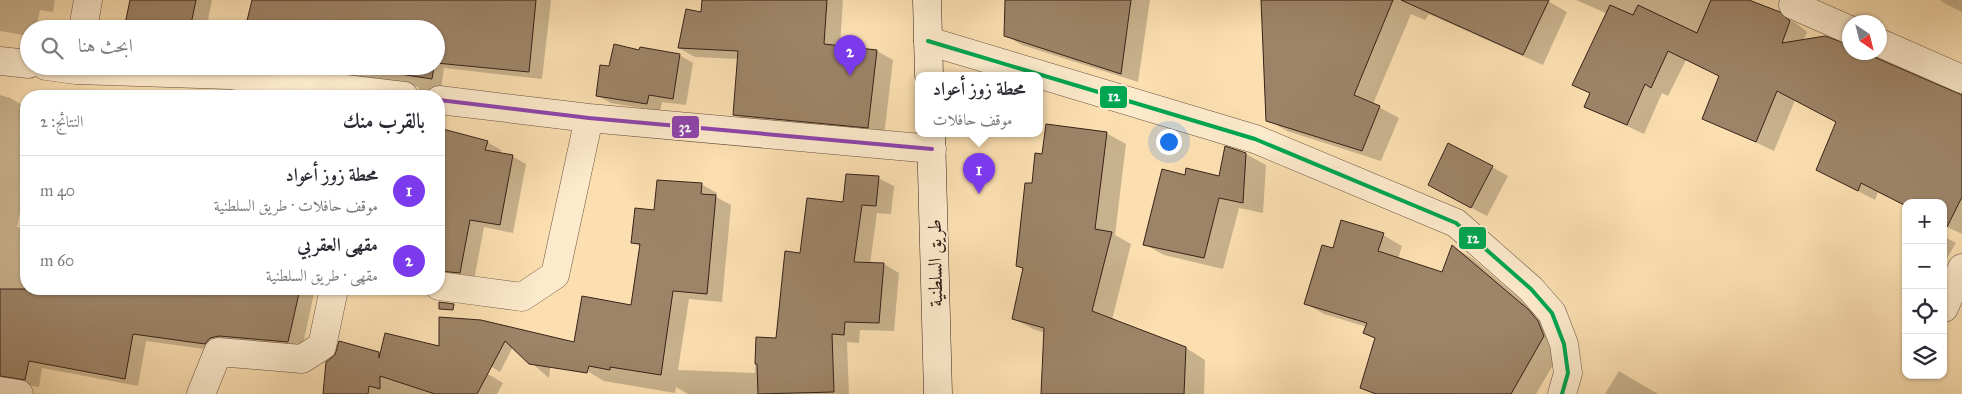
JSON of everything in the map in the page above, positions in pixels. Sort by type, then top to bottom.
[{"type":"street","points":[[85,20],[88,0]]},
{"type":"street","points":[[927,0],[929,72]]},
{"type":"street","points":[[1793,4],[1842,26]]},
{"type":"street","points":[[928,41],[1032,72]]},
{"type":"street","points":[[1887,46],[1962,79]]},
{"type":"street","points":[[0,61],[20,63]]},
{"type":"street","points":[[229,75],[354,90]]},
{"type":"street","points":[[1043,75],[1256,139],[1456,223],[1531,289],[1552,313],[1564,344],[1568,373],[1562,394]]},
{"type":"street","points":[[445,101],[589,118],[932,141]]},
{"type":"street","points":[[445,287],[522,297],[556,275],[589,118]]},
{"type":"street","name":"طريق السلطنية","points":[[932,141],[938,394]]},
{"type":"street","points":[[1947,301],[1962,268]]},
{"type":"street","points":[[201,394],[218,352],[302,359],[322,346],[333,295]]},
{"type":"street","points":[[0,391],[19,394]]},
{"type":"building","points":[[130,0],[196,0],[192,20],[126,20]]},
{"type":"building","points":[[252,0],[536,0],[529,72],[445,64],[445,20],[247,20]]},
{"type":"building","points":[[702,0],[827,0],[824,44],[877,50],[868,128],[733,115],[738,51],[678,48],[686,9],[701,12]]},
{"type":"building","points":[[1005,0],[1131,0],[1121,74],[1004,36]]},
{"type":"building","points":[[1261,0],[1393,0],[1354,95],[1380,106],[1362,151],[1266,121]]},
{"type":"building","points":[[1401,0],[1549,0],[1523,55]]},
{"type":"building","points":[[1711,0],[1749,0],[1780,12],[1790,21],[1782,43],[1825,36],[1842,42],[1842,60],[1881,60],[1962,95],[1962,197],[1947,227],[1947,199],[1902,199],[1902,204],[1861,183],[1858,191],[1816,170],[1836,122],[1777,91],[1756,142],[1702,119],[1719,76],[1668,51],[1651,88],[1645,84],[1627,125],[1584,107],[1590,93],[1572,85],[1610,5],[1633,15],[1638,5],[1697,33]]},
{"type":"building","points":[[614,44],[639,50],[640,47],[680,54],[673,99],[649,95],[647,104],[596,96],[600,65],[609,66]]},
{"type":"building","points":[[406,75],[433,75],[432,79]]},
{"type":"building","points":[[1046,124],[1107,132],[1095,229],[1112,232],[1092,311],[1186,347],[1184,394],[1041,394],[1044,328],[1012,319],[1023,268],[1016,266],[1025,183],[1032,183],[1035,153],[1042,154]]},
{"type":"building","points":[[445,130],[488,141],[485,150],[513,155],[500,225],[470,220],[460,273],[445,272]]},
{"type":"building","points":[[1448,143],[1493,166],[1471,208],[1428,185]]},
{"type":"building","points":[[1225,146],[1246,153],[1243,203],[1219,198],[1204,258],[1143,245],[1162,169],[1185,175],[1186,168],[1219,176]]},
{"type":"building","points":[[846,174],[879,176],[876,206],[862,205],[854,262],[884,263],[879,323],[845,322],[844,335],[832,334],[834,392],[758,394],[757,364],[755,364],[756,337],[776,338],[785,251],[800,253],[807,198],[843,202]]},
{"type":"building","points":[[657,180],[702,183],[701,194],[716,195],[707,294],[673,291],[661,375],[610,367],[610,370],[589,366],[587,373],[529,364],[505,341],[477,394],[435,394],[380,376],[380,389],[369,386],[368,394],[323,394],[326,362],[335,355],[339,341],[379,352],[379,358],[385,333],[439,346],[439,317],[481,320],[574,342],[582,296],[631,305],[640,244],[631,243],[635,208],[654,210]]},
{"type":"building","points":[[1341,220],[1384,233],[1378,251],[1442,272],[1452,245],[1529,310],[1538,321],[1544,336],[1511,394],[1376,394],[1360,388],[1375,338],[1363,333],[1367,323],[1304,304],[1322,245],[1333,248]]},
{"type":"building","points":[[0,289],[20,289],[20,295],[299,295],[288,342],[219,336],[210,338],[205,344],[133,334],[125,379],[29,361],[25,380],[0,376]]},
{"type":"building","points":[[439,302],[454,304],[453,310],[439,309]]},
{"type":"transit line","name":"12","points":[[928,41],[1031,72]]},
{"type":"transit line","name":"12","points":[[1043,75],[1255,139],[1456,223],[1531,289],[1552,313],[1564,344],[1568,373],[1562,394]]},
{"type":"transit line","name":"32","points":[[445,101],[589,118],[932,149]]},
{"type":"place","name":"مقهى العقربي","points":[[850,76]]},
{"type":"place","name":"محطة زوز أعواد","points":[[979,194]]}]
